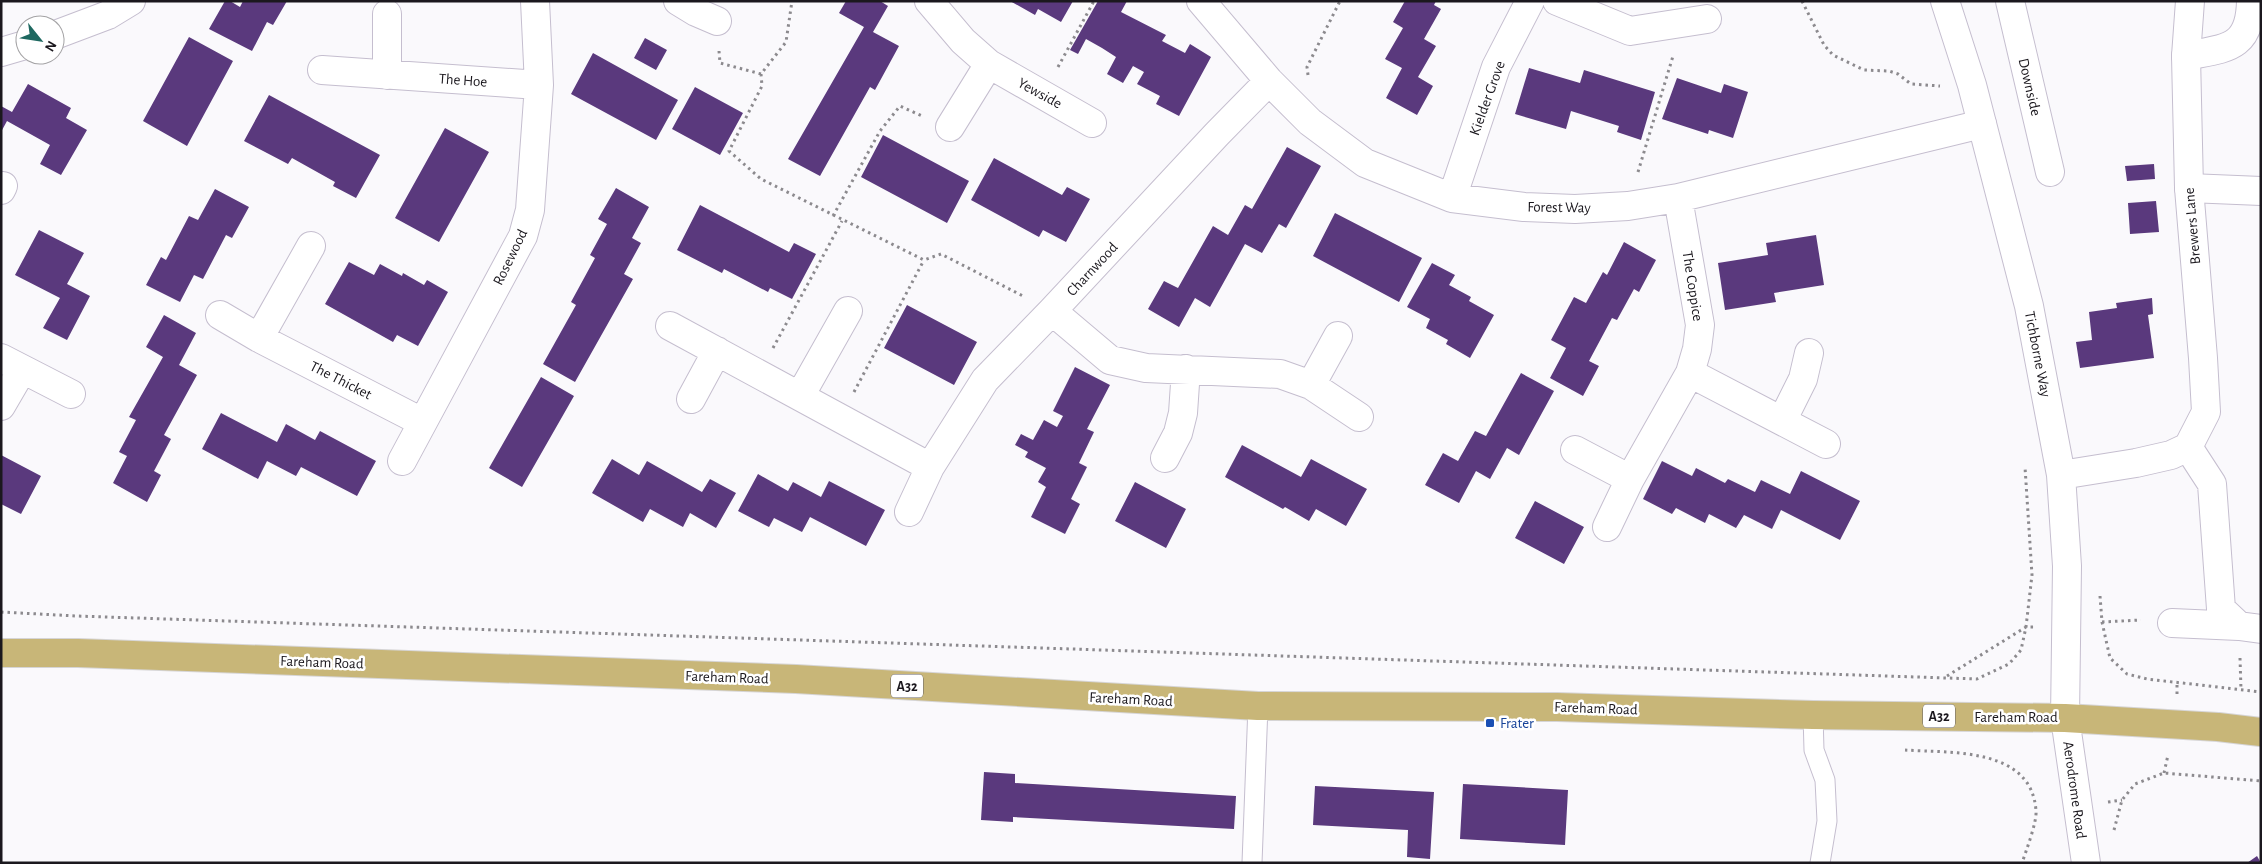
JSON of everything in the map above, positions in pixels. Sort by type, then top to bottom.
[{"type":"main road","name":"Fareham Road","points":[[1,653],[78,653],[796,679],[1258,706],[1557,706],[1813,715],[2065,718],[2218,727],[2261,732]]},
{"type":"street","points":[[65,32],[108,15],[130,1]]},
{"type":"street","name":"Rosewood","points":[[402,461],[524,236],[530,210],[539,85],[535,1]]},
{"type":"street","points":[[678,1],[696,12],[717,21]]},
{"type":"street","name":"Yewside","points":[[929,1],[963,41],[989,64],[1092,122]]},
{"type":"street","name":"Forest Way","points":[[1201,1],[1269,81],[1310,122],[1365,163],[1452,198],[1524,207],[1628,206],[1678,198],[1982,124]]},
{"type":"street","name":"Kielder Grove","points":[[1452,198],[1496,67],[1530,1]]},
{"type":"street","points":[[1557,1],[1630,31],[1695,21]]},
{"type":"street","name":"Tichborne Way","points":[[1945,1],[1972,85],[2029,306],[2061,474],[2067,566],[2065,718]]},
{"type":"street","name":"Downside","points":[[2010,1],[2050,172]]},
{"type":"street","name":"Brewers Lane","points":[[2188,447],[2206,412],[2188,188],[2186,56],[2190,1]]},
{"type":"street","points":[[2186,56],[2231,47],[2246,30],[2251,1]]},
{"type":"street","points":[[386,14],[387,75]]},
{"type":"street","points":[[1,52],[15,48]]},
{"type":"street","points":[[950,128],[989,64]]},
{"type":"street","name":"The Hoe","points":[[322,70],[539,85]]},
{"type":"street","name":"Charnwood","points":[[909,512],[930,468],[985,380],[1269,81]]},
{"type":"street","points":[[2188,188],[2261,191]]},
{"type":"street","name":"The Coppice","points":[[1607,527],[1630,479],[1690,373],[1697,349],[1700,325],[1678,198]]},
{"type":"street","points":[[259,338],[311,246]]},
{"type":"street","points":[[800,396],[848,311]]},
{"type":"street","points":[[1052,311],[1110,360],[1146,368],[1280,374],[1311,385],[1359,417]]},
{"type":"street","name":"The Thicket","points":[[220,315],[259,338],[422,422]]},
{"type":"street","points":[[670,326],[930,468]]},
{"type":"street","points":[[1311,385],[1338,336]]},
{"type":"street","points":[[691,399],[717,351]]},
{"type":"street","points":[[1782,421],[1803,379],[1809,353]]},
{"type":"street","points":[[1,406],[12,364],[71,394]]},
{"type":"street","points":[[1165,458],[1178,433],[1183,413],[1186,369]]},
{"type":"street","points":[[1690,373],[1826,444]]},
{"type":"street","points":[[2061,474],[2136,463],[2171,455],[2188,447],[2212,484],[2221,609],[2250,627]]},
{"type":"street","points":[[1575,450],[1630,479]]},
{"type":"street","points":[[2172,623],[2250,627]]},
{"type":"street","name":"Aerodrome Road","points":[[2065,718],[2086,863]]},
{"type":"lane","points":[[1252,863],[1258,706]]},
{"type":"lane","points":[[1813,715],[1814,750],[1825,780],[1826,821],[1820,863]]},
{"type":"path","points":[[792,1],[786,42],[761,74],[762,86],[729,151],[761,179],[842,221],[924,260]]},
{"type":"path","points":[[1043,95],[1094,1]]},
{"type":"path","points":[[1310,122],[1307,68],[1340,1]]},
{"type":"path","points":[[1802,1],[1824,45],[1833,55],[1844,61],[1864,70],[1889,71],[1898,74],[1911,84],[1930,86],[1972,85]]},
{"type":"path","points":[[717,21],[720,64],[761,74]]},
{"type":"path","points":[[1628,206],[1695,21]]},
{"type":"path","points":[[834,216],[880,131],[900,106],[950,128]]},
{"type":"path","points":[[759,374],[842,221]]},
{"type":"path","points":[[840,418],[924,260],[941,254],[1052,311]]},
{"type":"path","points":[[1,612],[1977,679],[2009,664],[2021,650],[2026,627],[2032,574],[2025,467]]},
{"type":"path","points":[[2172,623],[2138,620],[2102,622],[2110,658],[2127,674],[2147,679],[2261,692]]},
{"type":"path","points":[[1946,677],[2026,627]]},
{"type":"path","points":[[2122,800],[2135,784],[2164,773],[2261,781]]},
{"type":"path","points":[[2022,863],[2036,812]]},
{"type":"building","points":[[225,1],[230,1],[240,7],[243,1],[287,1],[273,25],[267,22],[252,51],[209,29]]},
{"type":"building","points":[[846,1],[880,1],[888,6],[873,32],[899,46],[875,90],[870,87],[820,176],[788,159],[864,27],[839,13]]},
{"type":"building","points":[[1010,1],[1073,1],[1061,22],[1038,9],[1035,15]]},
{"type":"building","points":[[1098,1],[1127,1],[1121,12],[1166,35],[1162,41],[1185,53],[1190,44],[1211,57],[1179,116],[1156,104],[1160,96],[1137,84],[1144,72],[1133,66],[1123,83],[1107,74],[1116,57],[1102,48],[1086,39],[1078,54],[1070,50]]},
{"type":"building","points":[[1405,1],[1436,1],[1434,5],[1441,9],[1424,39],[1436,46],[1418,77],[1433,86],[1417,115],[1386,98],[1402,68],[1385,59],[1403,28],[1393,22]]},
{"type":"building","points":[[189,37],[233,61],[187,146],[143,121]]},
{"type":"building","points":[[645,38],[667,50],[656,70],[634,58]]},
{"type":"building","points":[[593,53],[678,100],[656,140],[571,94]]},
{"type":"building","points":[[1529,68],[1580,83],[1584,70],[1655,92],[1641,140],[1617,132],[1619,126],[1571,111],[1566,129],[1515,114]]},
{"type":"building","points":[[1677,78],[1721,93],[1724,84],[1748,92],[1733,138],[1709,130],[1708,134],[1662,119]]},
{"type":"building","points":[[28,84],[71,108],[66,118],[87,130],[61,175],[40,164],[50,145],[7,121],[1,132],[1,106],[12,112]]},
{"type":"building","points":[[695,87],[743,113],[720,155],[672,129]]},
{"type":"building","points":[[269,95],[380,155],[356,198],[333,186],[335,182],[292,158],[288,164],[244,141]]},
{"type":"building","points":[[445,128],[489,152],[439,242],[395,218]]},
{"type":"building","points":[[883,135],[969,181],[947,223],[861,177]]},
{"type":"building","points":[[1287,147],[1321,166],[1286,228],[1279,224],[1262,253],[1245,244],[1210,307],[1195,298],[1179,327],[1148,309],[1164,281],[1178,288],[1213,226],[1228,235],[1245,205],[1252,209]]},
{"type":"building","points":[[994,158],[1062,195],[1067,187],[1090,199],[1066,242],[1043,230],[1039,237],[971,200]]},
{"type":"building","points":[[2154,164],[2155,179],[2127,181],[2125,166]]},
{"type":"building","points":[[616,188],[649,207],[632,238],[641,243],[624,274],[633,279],[575,382],[543,364],[576,305],[571,302],[595,258],[590,255],[607,224],[598,219]]},
{"type":"building","points":[[215,189],[249,207],[232,238],[226,235],[203,279],[194,275],[180,302],[146,285],[161,257],[166,260],[189,216],[198,220]]},
{"type":"building","points":[[2156,201],[2159,232],[2130,234],[2128,203]]},
{"type":"building","points":[[700,205],[789,252],[794,243],[816,254],[792,299],[770,288],[768,292],[724,269],[722,273],[677,250]]},
{"type":"building","points":[[1335,213],[1422,258],[1399,302],[1313,256]]},
{"type":"building","points":[[39,230],[84,253],[67,284],[90,296],[67,340],[43,328],[60,298],[15,275]]},
{"type":"building","points":[[1816,235],[1824,285],[1774,293],[1776,302],[1725,310],[1718,263],[1768,255],[1766,243]]},
{"type":"building","points":[[1624,242],[1656,260],[1639,292],[1634,289],[1617,320],[1612,318],[1589,361],[1599,366],[1583,396],[1550,378],[1566,348],[1551,340],[1574,297],[1586,303],[1603,272],[1607,275]]},
{"type":"building","points":[[349,262],[374,275],[380,264],[402,276],[403,273],[424,285],[427,280],[448,292],[418,346],[397,335],[393,342],[325,304]]},
{"type":"building","points":[[1432,263],[1455,275],[1449,285],[1471,297],[1469,301],[1494,315],[1470,358],[1446,344],[1448,340],[1426,328],[1430,319],[1407,307]]},
{"type":"building","points":[[2152,298],[2153,314],[2148,315],[2154,358],[2080,368],[2076,342],[2092,340],[2089,312],[2117,308],[2116,303]]},
{"type":"building","points":[[907,305],[977,342],[954,385],[884,348]]},
{"type":"building","points":[[164,315],[196,333],[179,365],[197,375],[164,435],[171,439],[154,471],[161,475],[147,502],[113,483],[127,456],[119,452],[136,420],[129,417],[163,357],[146,347]]},
{"type":"building","points":[[1075,367],[1110,385],[1087,429],[1094,432],[1079,463],[1087,467],[1071,499],[1080,504],[1065,534],[1031,517],[1046,487],[1038,482],[1046,468],[1025,457],[1028,452],[1015,445],[1021,434],[1033,440],[1044,420],[1057,427],[1063,416],[1053,411]]},
{"type":"building","points":[[1521,373],[1554,391],[1519,455],[1507,448],[1490,479],[1476,471],[1459,503],[1425,485],[1443,453],[1458,461],[1475,431],[1486,436]]},
{"type":"building","points":[[541,377],[574,396],[522,487],[489,468]]},
{"type":"building","points":[[221,413],[277,442],[286,424],[315,440],[320,431],[376,461],[357,496],[301,467],[296,476],[267,461],[258,479],[202,449]]},
{"type":"building","points":[[1242,445],[1301,477],[1311,459],[1367,489],[1346,526],[1316,509],[1309,521],[1225,477]]},
{"type":"building","points":[[1,455],[41,476],[21,514],[1,504]]},
{"type":"building","points":[[612,459],[639,475],[647,461],[702,492],[710,479],[736,493],[716,528],[690,513],[683,527],[650,509],[643,522],[592,493]]},
{"type":"building","points":[[1662,461],[1692,476],[1696,468],[1725,483],[1728,479],[1755,492],[1761,480],[1790,494],[1801,471],[1860,501],[1840,540],[1781,510],[1772,529],[1744,515],[1736,528],[1709,514],[1705,523],[1676,508],[1672,514],[1643,499]]},
{"type":"building","points":[[758,474],[788,491],[793,482],[821,497],[829,481],[885,510],[866,546],[810,517],[802,532],[774,518],[769,527],[738,511]]},
{"type":"building","points":[[1135,482],[1186,509],[1166,548],[1115,521]]},
{"type":"building","points":[[1535,501],[1584,527],[1564,564],[1515,538]]},
{"type":"building","points":[[984,772],[1015,774],[1015,783],[1236,796],[1234,829],[1013,817],[1013,822],[981,820]]},
{"type":"building","points":[[1463,784],[1568,790],[1565,845],[1460,839]]},
{"type":"building","points":[[1315,786],[1434,792],[1430,859],[1407,857],[1408,830],[1313,825]]},
{"type":"building","points":[[2257,856],[2261,863],[2247,863]]},
{"type":"place","name":"Frater","points":[[1490,723]]}]
